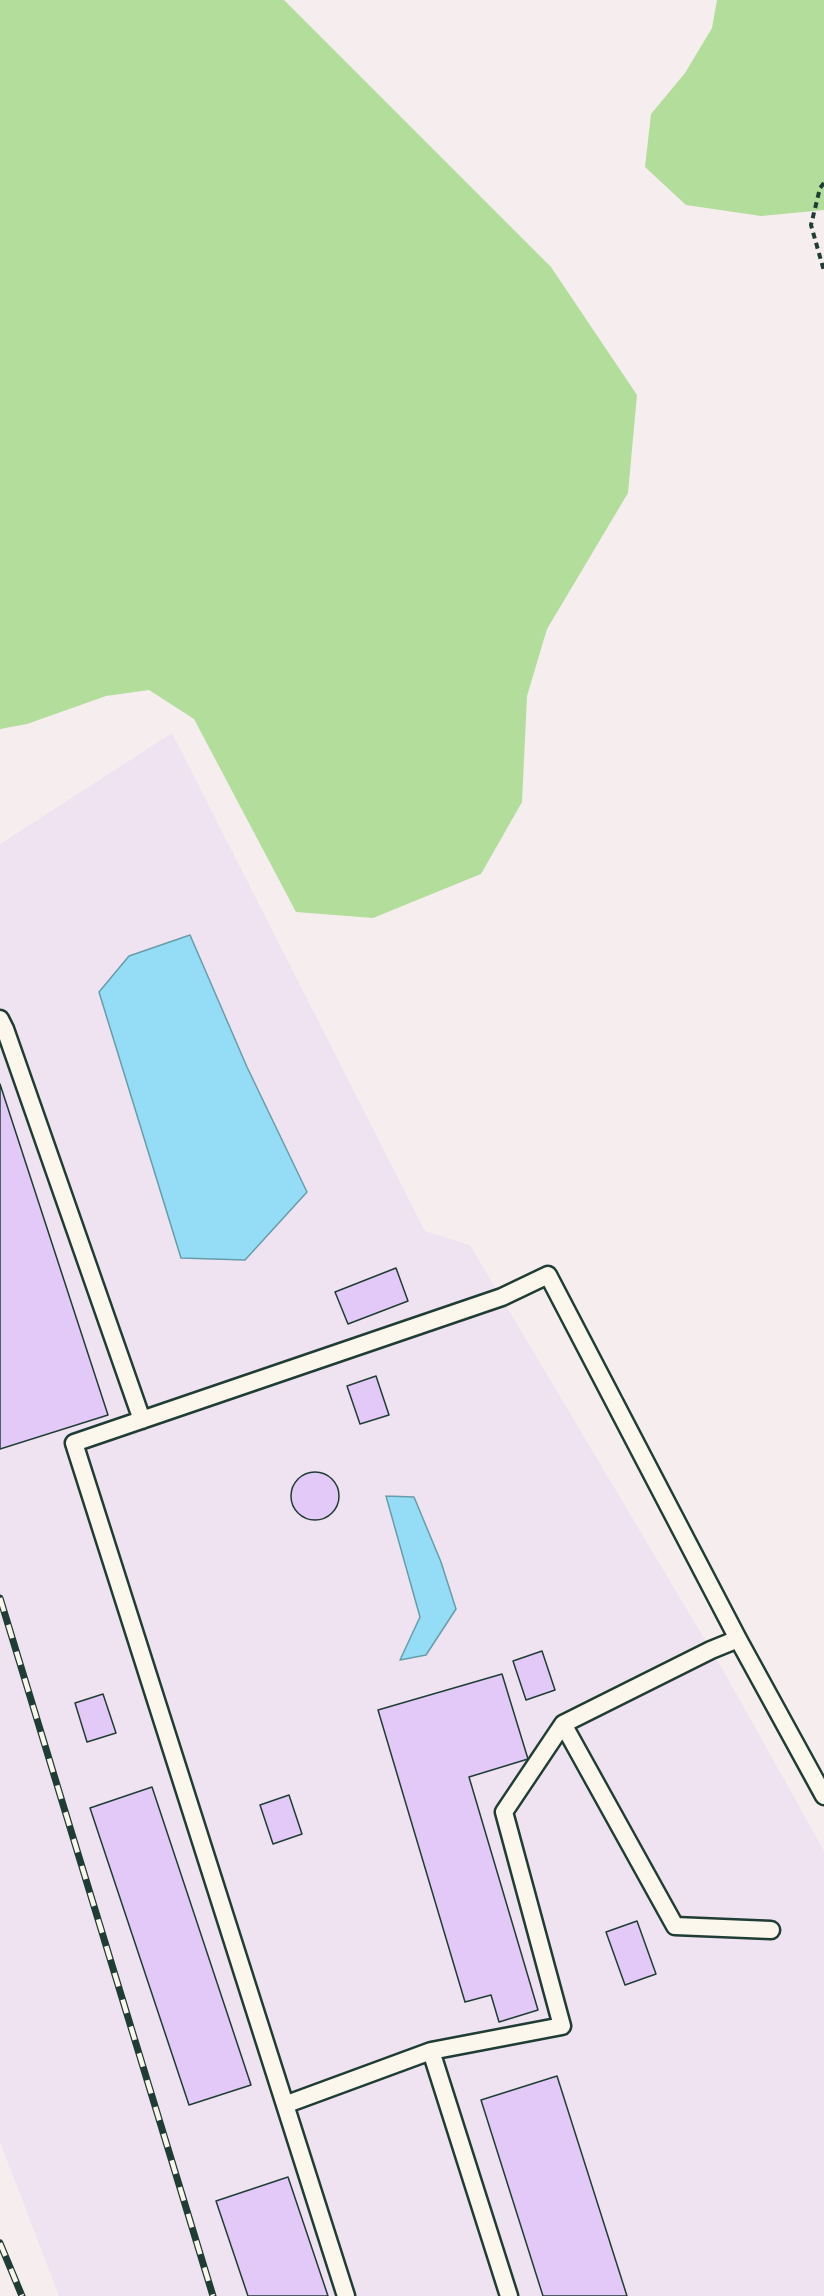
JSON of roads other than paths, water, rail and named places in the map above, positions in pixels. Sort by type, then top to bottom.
[{"type":"lane","points":[[0,1019],[142,1420]]},
{"type":"lane","points":[[346,2296],[287,2104],[74,1443],[502,1297],[548,1275],[738,1639],[824,1796]]},
{"type":"lane","points":[[287,2104],[431,2050],[562,2026],[504,1812],[563,1724],[711,1650],[738,1639]]},
{"type":"lane","points":[[563,1724],[675,1926],[771,1930]]},
{"type":"lane","points":[[431,2050],[509,2296]]},
{"type":"water","points":[[190,935],[247,1067],[307,1192],[245,1260],[181,1258],[99,992],[129,956]]},
{"type":"water","points":[[386,1496],[414,1497],[441,1562],[456,1609],[426,1655],[400,1660],[420,1617]]},
{"type":"railway","points":[[0,1598],[213,2296]]},
{"type":"railway","points":[[0,2243],[22,2296]]}]
